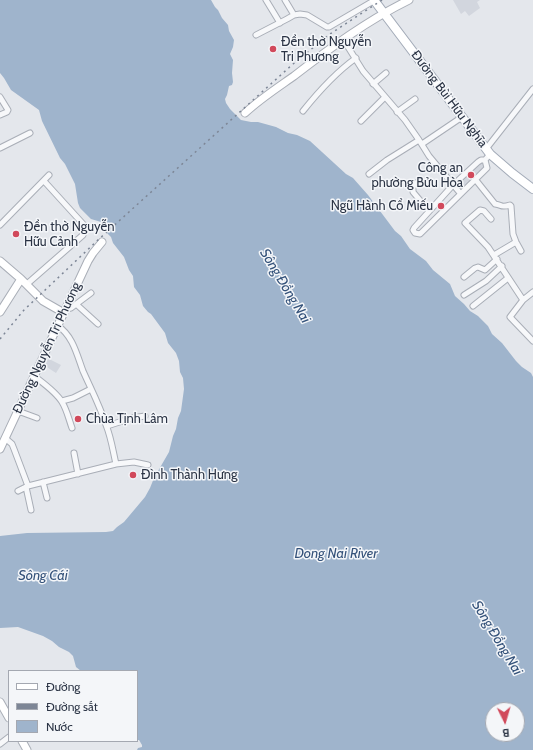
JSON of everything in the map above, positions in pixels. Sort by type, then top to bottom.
[{"type":"main road","name":"Đường Bùi Hữu Nghĩa","points":[[374,0],[462,117],[487,154],[533,189]]},
{"type":"main road","points":[[246,114],[343,39],[409,0]]},
{"type":"main road","name":"Đường Nguyễn Tri Phương","points":[[0,449],[4,435],[18,411],[88,261],[93,253],[103,243]]},
{"type":"main road","points":[[0,261],[27,284],[42,301],[65,311]]},
{"type":"main road","points":[[0,312],[21,279]]},
{"type":"main road","points":[[0,702],[8,716]]},
{"type":"street","points":[[266,0],[280,23]]},
{"type":"street","points":[[285,0],[294,15]]},
{"type":"street","points":[[256,35],[294,15],[300,14],[307,15],[329,27],[374,0]]},
{"type":"street","points":[[343,39],[373,84],[385,96],[421,142],[429,156],[460,193]]},
{"type":"street","points":[[303,111],[333,77],[356,58]]},
{"type":"street","points":[[373,84],[386,73]]},
{"type":"street","points":[[487,154],[487,168],[420,234],[415,233],[414,228],[429,211],[453,185],[487,154],[533,89]]},
{"type":"street","points":[[360,121],[385,96]]},
{"type":"street","points":[[0,97],[8,111],[0,115]]},
{"type":"street","points":[[397,112],[415,100]]},
{"type":"street","points":[[369,174],[387,160],[421,142],[462,117]]},
{"type":"street","points":[[0,148],[30,134]]},
{"type":"street","points":[[0,225],[49,175]]},
{"type":"street","points":[[476,179],[495,204],[499,204],[502,207],[511,206],[513,234],[521,251]]},
{"type":"street","points":[[27,284],[82,235],[85,230],[84,225],[44,181]]},
{"type":"street","points":[[416,184],[413,187],[413,192],[429,211]]},
{"type":"street","points":[[491,218],[484,211],[480,210],[465,223],[488,247],[502,266],[508,278],[523,300]]},
{"type":"street","points":[[464,277],[478,267],[485,270],[495,257],[516,242]]},
{"type":"street","points":[[464,295],[486,281],[502,266]]},
{"type":"street","points":[[473,306],[508,278]]},
{"type":"street","points":[[65,311],[91,292]]},
{"type":"street","points":[[533,292],[523,300],[510,317],[533,341]]},
{"type":"street","points":[[76,304],[98,324]]},
{"type":"street","points":[[58,326],[64,330],[70,339],[98,403],[107,426],[116,464]]},
{"type":"street","points":[[34,376],[62,402],[72,428]]},
{"type":"street","points":[[62,402],[91,389]]},
{"type":"street","points":[[18,411],[37,418]]},
{"type":"street","points":[[107,426],[132,418],[145,416]]},
{"type":"street","points":[[4,435],[12,444],[14,449],[27,486],[31,510]]},
{"type":"street","points":[[74,453],[78,474]]},
{"type":"street","points":[[18,491],[27,486],[116,464],[134,462],[148,465]]},
{"type":"street","points":[[43,482],[47,498]]},
{"type":"street","points":[[0,744],[8,738]]},
{"type":"shaded area","points":[[453,0],[480,0],[477,2],[480,8],[469,16],[465,11],[461,14]]},
{"type":"shaded area","name":"Công an phường Bửu Hòa","points":[[480,162],[484,162],[485,167],[461,191],[456,185]]},
{"type":"shaded area","points":[[45,357],[61,365],[56,373],[42,364]]},
{"type":"water","name":"Dong Nai River","points":[[0,0],[211,0],[228,25],[229,31],[234,40],[230,54],[233,60],[233,82],[232,85],[229,86],[225,99],[230,109],[241,120],[258,122],[276,127],[310,141],[346,174],[353,178],[410,249],[426,261],[433,270],[450,284],[455,296],[488,326],[492,334],[502,343],[516,361],[531,373],[533,377],[533,750],[137,750],[138,748],[142,747],[138,740],[138,670],[80,670],[76,667],[73,656],[69,652],[43,636],[18,627],[0,628],[0,536],[27,533],[113,531],[124,522],[145,497],[169,452],[181,411],[184,389],[183,378],[180,372],[179,361],[176,353],[168,343],[165,333],[143,306],[140,295],[134,287],[133,276],[124,257],[106,232],[105,225],[91,219],[80,208],[75,184],[65,164],[60,158],[42,121],[39,110],[11,90],[0,73]]},
{"type":"railway","points":[[0,339],[24,310],[99,239],[293,64],[330,34],[382,0]]},
{"type":"place","name":"Đền thờ Nguyễn Tri Phương","points":[[273,49]]},
{"type":"place","name":"Công an phường Bửu Hòa","points":[[471,175]]},
{"type":"place","name":"Ngũ Hành Cổ Miếu","points":[[441,206]]},
{"type":"place","name":"Đền thờ Nguyễn Hữu Cảnh","points":[[16,234]]},
{"type":"place","name":"Chùa Tịnh Lâm","points":[[78,419]]},
{"type":"place","name":"Đình Thành Hưng","points":[[133,475]]},
{"type":"water label","name":"Sông Đồng Nai","points":[[285,286]]},
{"type":"water label","name":"Sông Cái","points":[[43,576]]},
{"type":"water label","name":"Sông Đồng Nai","points":[[497,638]]}]
